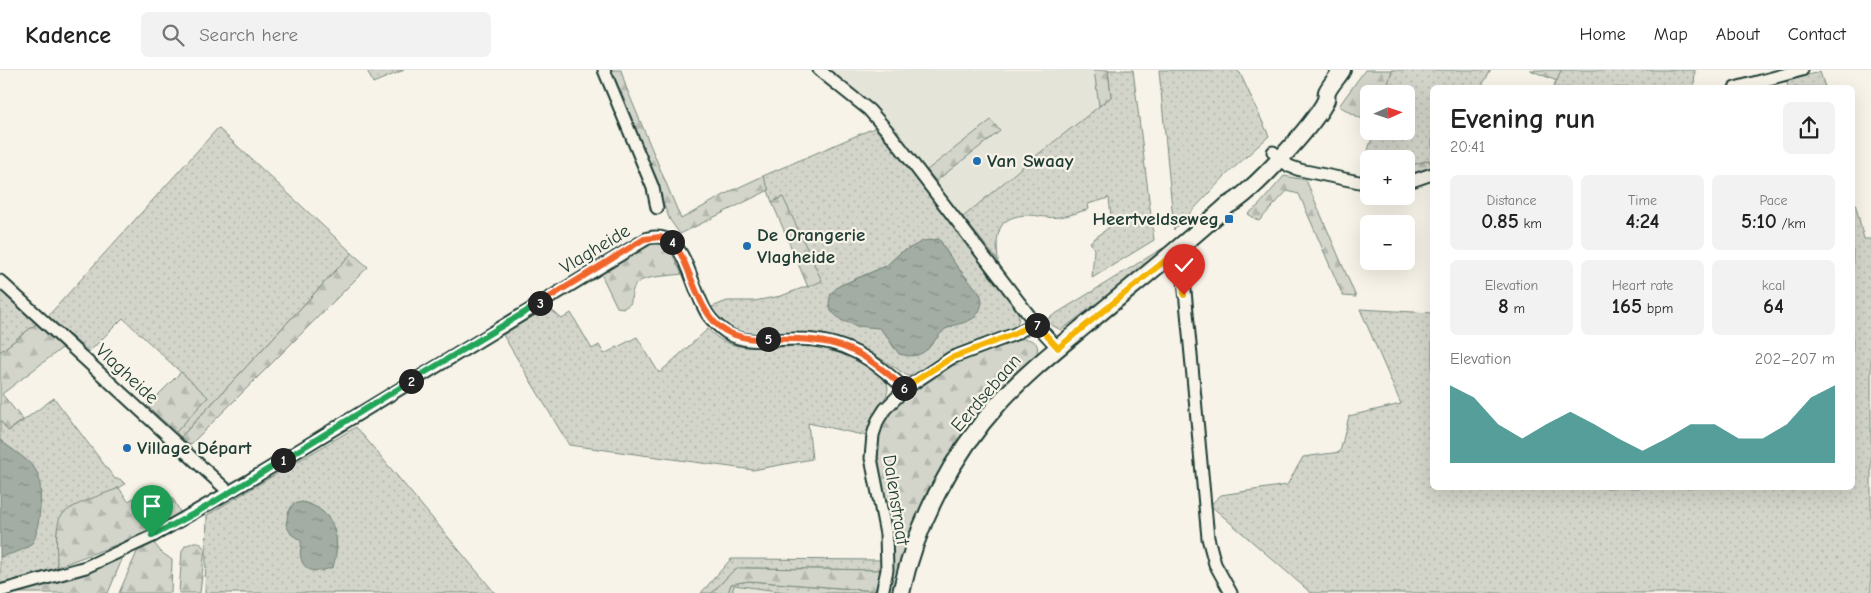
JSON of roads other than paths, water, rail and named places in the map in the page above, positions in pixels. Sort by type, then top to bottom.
[{"type":"main road","name":"Eerdsebaan","points":[[901,593],[911,558],[926,519],[944,483],[970,440],[999,403],[1032,369],[1172,255],[1228,205],[1231,197],[1276,155],[1321,95],[1327,92],[1342,70]]},
{"type":"street","points":[[604,70],[653,188],[657,208]]},
{"type":"street","points":[[819,70],[869,110],[891,135],[1035,322],[1058,348]]},
{"type":"street","points":[[1746,85],[1802,70]]},
{"type":"street","points":[[1276,155],[1289,166],[1300,170],[1360,182]]},
{"type":"street","points":[[1415,180],[1430,175]]},
{"type":"street","name":"Vlagheide","points":[[0,591],[46,580],[107,558],[160,532],[229,492],[644,239],[652,237],[664,238],[674,244],[681,255],[708,315],[715,324],[730,335],[747,340],[799,338],[830,343],[857,352],[874,362],[905,389]]},
{"type":"street","points":[[1172,255],[1180,267],[1184,280],[1208,538],[1215,564],[1231,593]]},
{"type":"street","name":"Vlagheide","points":[[0,281],[229,492]]},
{"type":"street","name":"Dalenstraat","points":[[882,593],[887,570],[888,553],[871,458],[871,446],[878,420],[885,409],[905,389],[951,358],[1014,334],[1035,322]]},
{"type":"water","points":[[939,239],[958,268],[980,294],[982,302],[976,316],[968,321],[945,329],[925,351],[914,356],[899,354],[879,328],[856,326],[841,320],[831,311],[829,303],[831,293],[839,286],[886,266],[900,253],[923,241]]},
{"type":"water","points":[[0,440],[35,469],[40,480],[40,498],[39,520],[32,543],[21,550],[0,557]]},
{"type":"water","points":[[302,502],[322,511],[329,518],[336,536],[337,546],[333,567],[314,571],[310,570],[303,563],[300,556],[301,541],[291,534],[286,525],[288,513],[293,504]]},
{"type":"place","name":"Van Swaay","points":[[977,161]]},
{"type":"place","name":"Heertveldseweg","points":[[1229,219]]},
{"type":"place","name":"De Orangerie Vlagheide","points":[[747,246]]},
{"type":"place","name":"Village Départ","points":[[127,448]]}]
